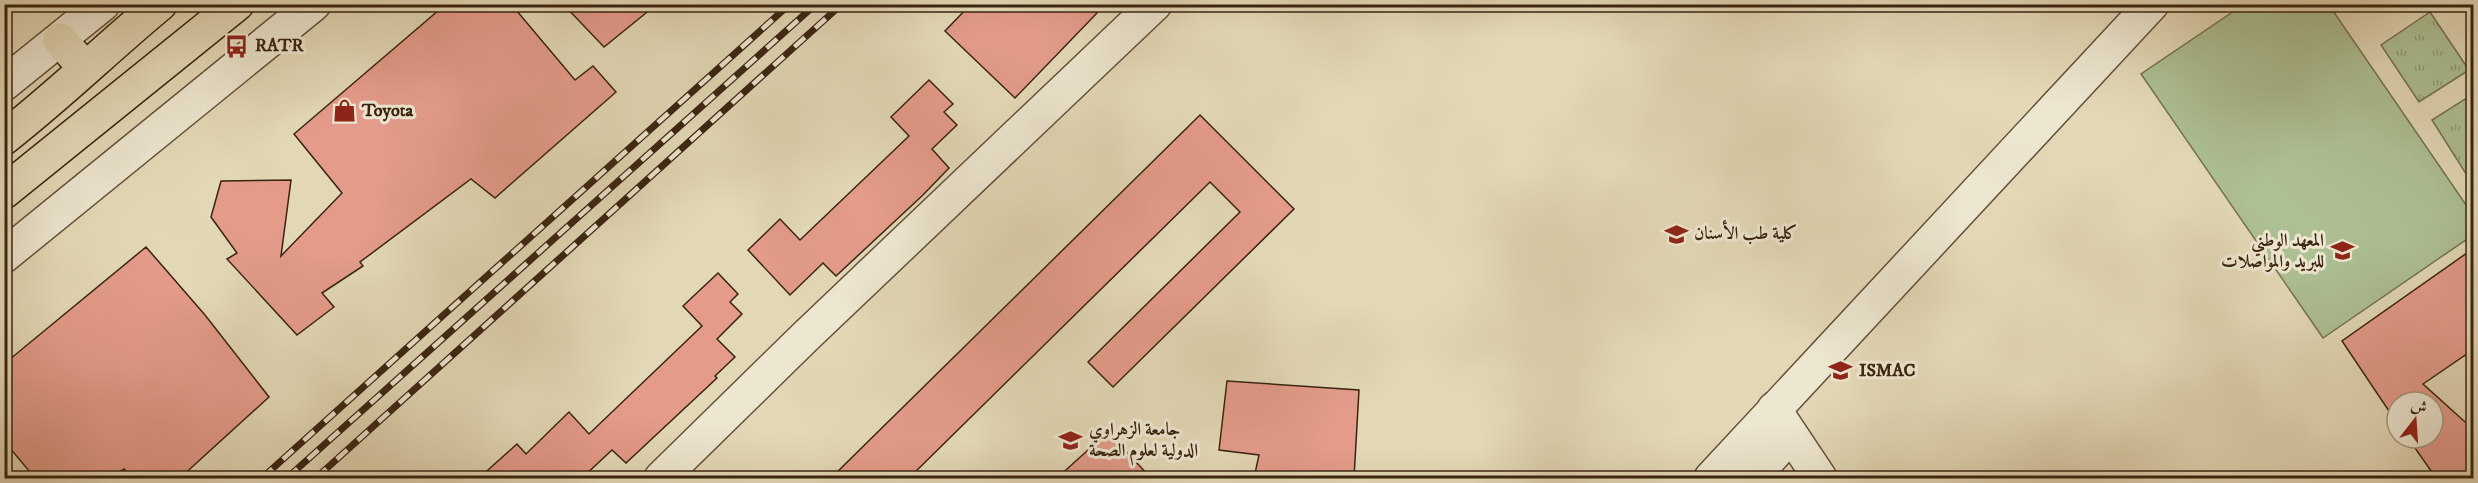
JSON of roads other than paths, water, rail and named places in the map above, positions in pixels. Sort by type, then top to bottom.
[{"type":"main road","points":[[4,192],[209,29],[237,4]]},
{"type":"main road","points":[[4,138],[37,113],[146,9]]},
{"type":"main road","points":[[60,40],[85,68]]},
{"type":"street","points":[[4,84],[103,4]]},
{"type":"street","points":[[4,256],[314,4]]},
{"type":"street","points":[[661,478],[805,337],[1155,4]]},
{"type":"street","points":[[1711,478],[1783,422],[2151,4]]},
{"type":"street","points":[[1752,478],[1783,422]]},
{"type":"street","points":[[1783,422],[1820,478]]},
{"type":"railway","points":[[262,478],[790,4]]},
{"type":"railway","points":[[287,478],[816,4]]},
{"type":"railway","points":[[316,478],[842,4]]},
{"type":"place","name":"RATR","points":[[237,46]]},
{"type":"place","name":"Toyota","points":[[344,111]]},
{"type":"place","name":"كلية طب الأسنان","points":[[1676,234]]},
{"type":"place","name":"المعهد الوطني للبريد والمواصلات","points":[[2342,251]]},
{"type":"place","name":"ISMAC","points":[[1841,371]]},
{"type":"place","name":"جامعة الزهراوي الدولية لعلوم الصحة","points":[[1071,440]]}]
